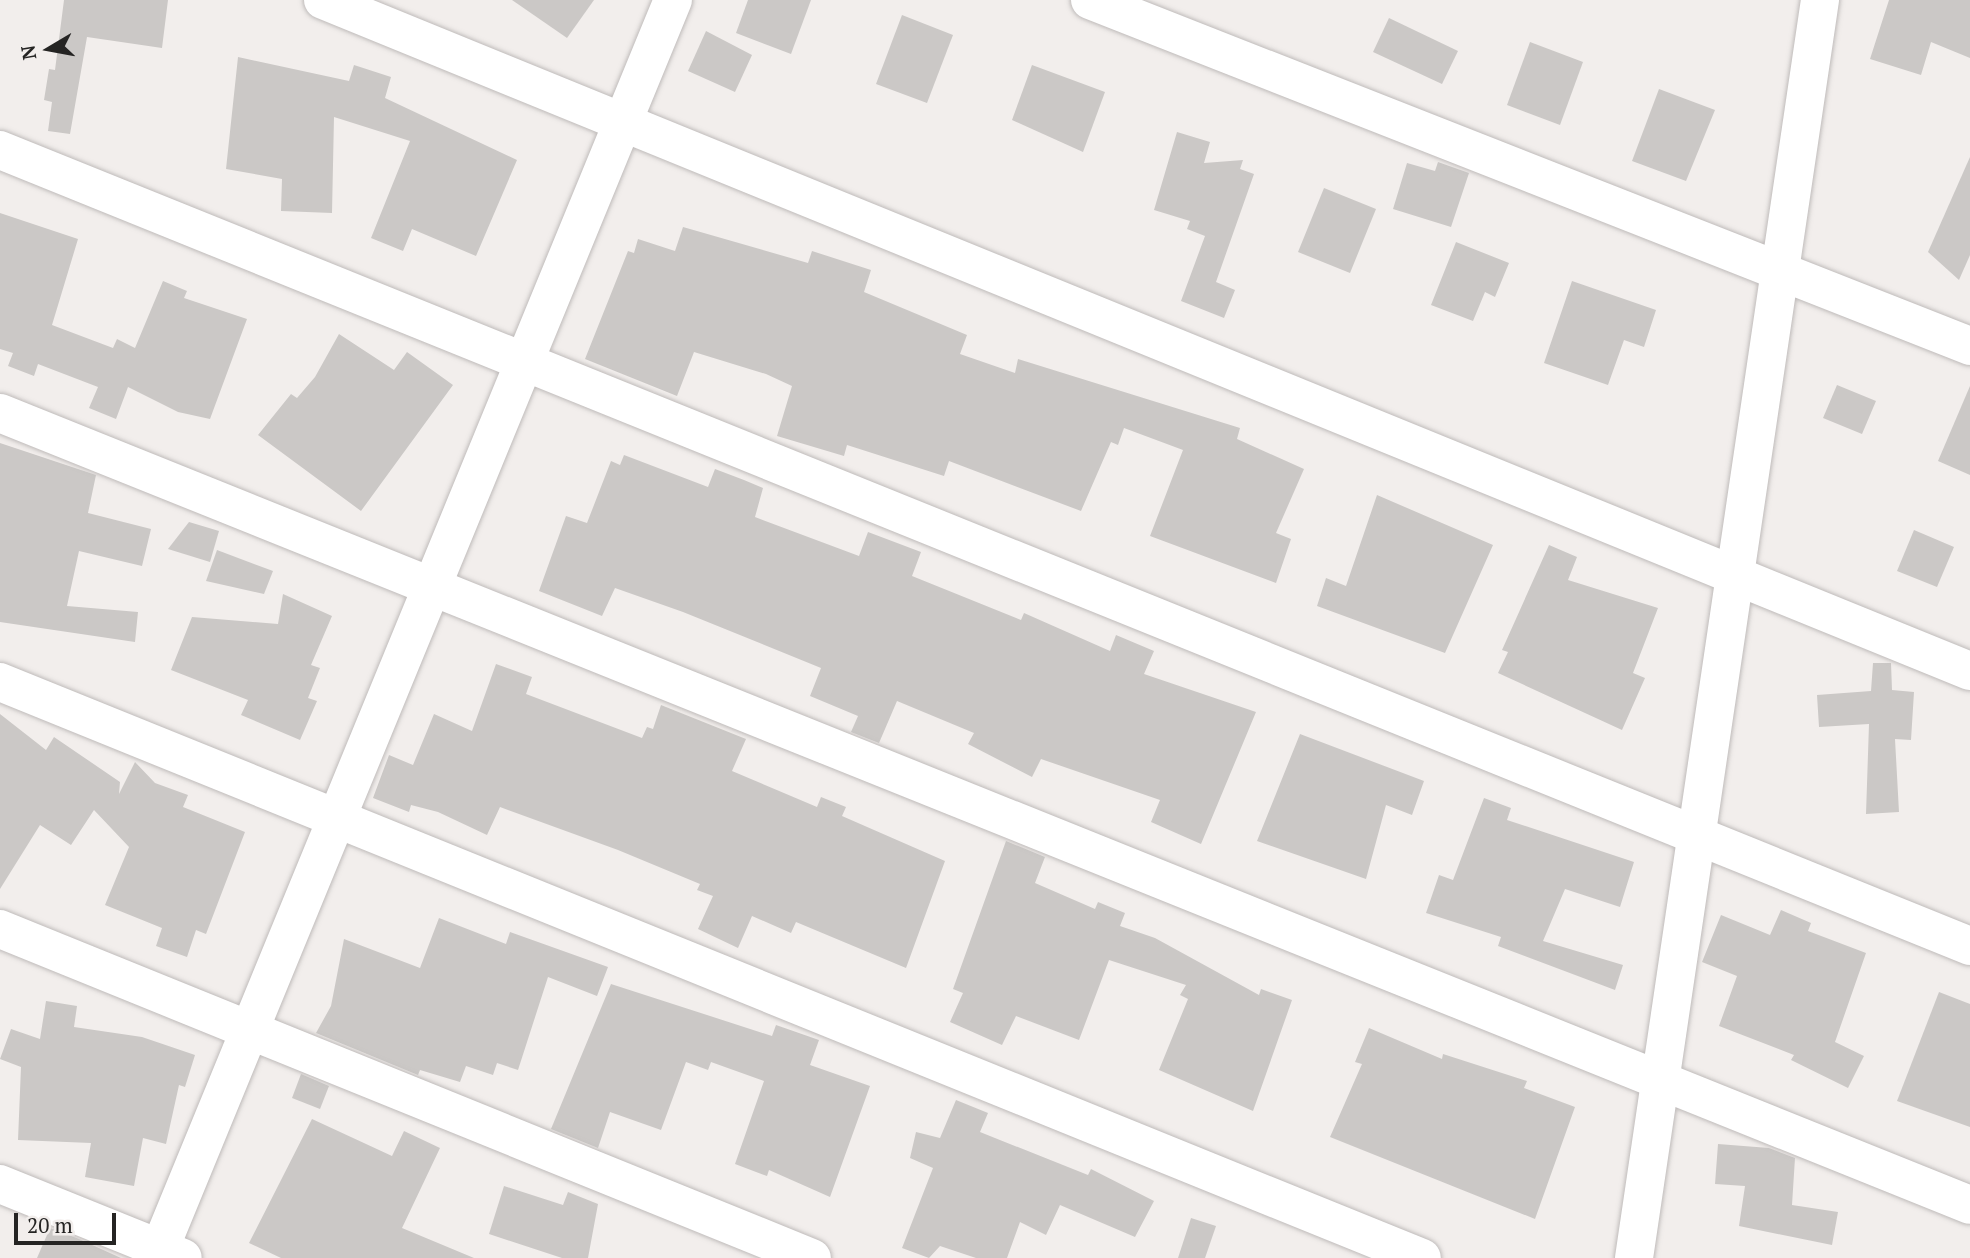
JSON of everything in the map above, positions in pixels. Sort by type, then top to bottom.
[{"type":"street","points":[[323,0],[625,120],[1738,580],[1970,671]]},
{"type":"street","points":[[0,1184],[167,1255],[250,1028],[673,0]]},
{"type":"street","points":[[1090,0],[1781,274],[1970,346]]},
{"type":"street","points":[[1634,1258],[1659,1080],[1738,580],[1820,0]]},
{"type":"street","points":[[0,150],[1697,838],[1970,946]]},
{"type":"street","points":[[0,413],[432,584],[1970,1205]]},
{"type":"street","points":[[0,681],[336,820],[1422,1258]]},
{"type":"street","points":[[0,929],[250,1028],[812,1258]]},
{"type":"building","points":[[64,0],[168,0],[162,48],[87,37],[70,134],[48,131],[52,102],[44,100],[49,69],[55,70]]},
{"type":"building","points":[[512,0],[594,0],[567,38]]},
{"type":"building","points":[[748,0],[811,0],[791,54],[736,33]]},
{"type":"building","points":[[1889,0],[1970,0],[1970,58],[1931,42],[1921,75],[1870,59]]},
{"type":"building","points":[[902,15],[953,35],[927,103],[876,84]]},
{"type":"building","points":[[1389,18],[1458,51],[1442,84],[1373,52]]},
{"type":"building","points":[[706,31],[752,55],[735,92],[688,71]]},
{"type":"building","points":[[1530,42],[1583,62],[1560,125],[1507,105]]},
{"type":"building","points":[[238,57],[349,81],[354,65],[391,77],[385,98],[517,160],[476,256],[412,229],[403,251],[371,238],[410,141],[334,117],[332,213],[281,211],[282,179],[226,169]]},
{"type":"building","points":[[1032,65],[1105,92],[1083,152],[1012,120]]},
{"type":"building","points":[[1659,89],[1715,110],[1686,181],[1632,161]]},
{"type":"building","points":[[1177,132],[1210,142],[1204,163],[1243,160],[1240,169],[1254,174],[1216,282],[1235,290],[1224,318],[1181,301],[1205,236],[1187,229],[1190,221],[1154,210]]},
{"type":"building","points":[[1970,157],[1970,255],[1959,280],[1928,252]]},
{"type":"building","points":[[1438,162],[1469,173],[1451,227],[1393,209],[1407,163],[1435,171]]},
{"type":"building","points":[[1324,188],[1376,209],[1350,273],[1298,252]]},
{"type":"building","points":[[0,213],[78,239],[52,325],[113,348],[117,339],[135,348],[163,281],[187,291],[184,298],[247,319],[210,419],[178,412],[128,387],[116,419],[89,408],[98,387],[38,364],[34,376],[8,366],[13,353],[0,349]]},
{"type":"building","points":[[683,227],[808,263],[812,251],[871,270],[864,292],[967,335],[960,354],[1015,373],[1018,359],[1240,428],[1237,439],[1304,469],[1276,533],[1291,539],[1276,583],[1150,536],[1183,450],[1124,428],[1118,445],[1111,442],[1081,511],[949,461],[944,476],[847,445],[844,456],[777,436],[792,386],[766,374],[694,352],[677,396],[585,359],[628,251],[634,253],[638,239],[675,251]]},
{"type":"building","points":[[1456,242],[1509,263],[1495,297],[1485,292],[1473,321],[1431,305]]},
{"type":"building","points":[[1572,281],[1656,310],[1644,347],[1624,340],[1608,385],[1544,363]]},
{"type":"building","points":[[339,334],[394,370],[407,352],[453,385],[361,511],[258,435],[291,394],[297,398],[315,377]]},
{"type":"building","points":[[1837,385],[1876,401],[1862,434],[1823,418]]},
{"type":"building","points":[[1970,386],[1970,475],[1938,461]]},
{"type":"building","points":[[0,443],[96,475],[88,513],[151,529],[142,566],[79,551],[67,606],[138,612],[135,642],[0,622]]},
{"type":"building","points":[[624,455],[708,487],[715,469],[744,480],[763,488],[755,517],[859,556],[868,532],[921,552],[912,576],[1021,620],[1024,613],[1110,651],[1116,635],[1154,651],[1144,674],[1256,712],[1201,844],[1151,822],[1160,800],[1041,759],[1032,777],[968,744],[974,733],[897,701],[879,743],[851,732],[858,716],[810,696],[821,668],[683,612],[615,588],[602,616],[539,591],[566,516],[587,523],[611,461],[620,465]]},
{"type":"building","points":[[1377,495],[1493,545],[1445,653],[1317,606],[1326,578],[1346,586]]},
{"type":"building","points":[[189,522],[219,531],[210,562],[168,549]]},
{"type":"building","points":[[1914,530],[1954,547],[1937,587],[1897,571]]},
{"type":"building","points":[[1549,545],[1577,557],[1568,580],[1658,608],[1633,673],[1645,678],[1622,730],[1498,673],[1508,652],[1502,650]]},
{"type":"building","points":[[217,550],[273,571],[264,594],[206,581]]},
{"type":"building","points":[[283,594],[332,616],[311,665],[320,668],[308,698],[317,701],[300,740],[241,715],[248,700],[171,670],[192,617],[278,624]]},
{"type":"building","points":[[1873,663],[1891,663],[1892,690],[1914,692],[1911,740],[1895,739],[1899,812],[1866,814],[1869,724],[1819,727],[1817,695],[1871,691]]},
{"type":"building","points":[[496,664],[532,677],[526,694],[642,738],[647,727],[653,729],[661,705],[746,739],[732,771],[817,807],[821,797],[846,807],[842,816],[945,861],[906,968],[796,922],[791,933],[752,916],[738,948],[698,929],[713,896],[697,890],[700,884],[618,850],[500,807],[487,835],[438,812],[411,805],[409,812],[373,798],[389,755],[413,765],[434,714],[472,731]]},
{"type":"building","points":[[0,714],[46,750],[54,737],[120,782],[119,794],[135,762],[155,783],[188,795],[183,807],[245,832],[206,934],[196,930],[187,957],[156,946],[162,928],[105,905],[129,847],[94,810],[71,845],[40,825],[0,889]]},
{"type":"building","points":[[1300,734],[1424,781],[1412,815],[1386,805],[1366,879],[1257,841]]},
{"type":"building","points":[[1484,798],[1511,808],[1507,820],[1634,862],[1620,907],[1565,889],[1543,941],[1623,965],[1615,990],[1498,946],[1501,937],[1426,913],[1439,875],[1453,880]]},
{"type":"building","points":[[1006,841],[1045,857],[1035,883],[1095,909],[1098,902],[1125,913],[1120,926],[1155,938],[1259,995],[1261,989],[1292,1000],[1253,1111],[1159,1070],[1188,999],[1180,995],[1186,985],[1109,960],[1079,1040],[1016,1016],[1002,1045],[950,1022],[963,993],[953,989]]},
{"type":"building","points":[[1781,910],[1811,923],[1808,931],[1866,953],[1835,1042],[1864,1056],[1848,1088],[1791,1060],[1794,1055],[1719,1026],[1737,976],[1702,962],[1721,915],[1770,935]]},
{"type":"building","points":[[439,918],[506,944],[510,932],[608,967],[597,996],[548,977],[518,1070],[497,1063],[493,1075],[466,1066],[460,1082],[420,1070],[418,1075],[316,1033],[331,1006],[344,939],[420,968]]},
{"type":"building","points":[[611,984],[772,1036],[776,1025],[819,1040],[810,1065],[870,1086],[830,1197],[769,1170],[767,1176],[735,1164],[764,1081],[711,1062],[708,1070],[686,1062],[661,1130],[610,1112],[598,1148],[551,1129]]},
{"type":"building","points":[[1939,992],[1970,1004],[1970,1127],[1897,1101]]},
{"type":"building","points":[[46,1001],[77,1006],[74,1027],[142,1037],[195,1055],[185,1087],[179,1085],[166,1144],[143,1138],[134,1186],[85,1177],[91,1143],[18,1140],[21,1067],[0,1059],[11,1029],[40,1039]]},
{"type":"building","points":[[1369,1028],[1442,1059],[1443,1054],[1527,1081],[1524,1088],[1575,1107],[1535,1219],[1330,1137],[1362,1064],[1355,1062]]},
{"type":"building","points":[[301,1074],[329,1086],[320,1109],[292,1098]]},
{"type":"building","points":[[956,1100],[988,1113],[980,1132],[1088,1175],[1091,1169],[1154,1201],[1135,1237],[1060,1205],[1046,1235],[1020,1222],[1007,1258],[976,1258],[940,1246],[929,1258],[902,1248],[933,1168],[910,1158],[916,1132],[940,1138]]},
{"type":"building","points":[[312,1119],[392,1156],[404,1131],[440,1148],[402,1228],[474,1258],[281,1258],[249,1243]]},
{"type":"building","points":[[1718,1144],[1769,1148],[1795,1158],[1792,1205],[1838,1212],[1832,1245],[1739,1226],[1745,1186],[1715,1184]]},
{"type":"building","points":[[504,1186],[563,1205],[568,1192],[598,1204],[588,1258],[562,1258],[489,1234]]},
{"type":"building","points":[[1191,1218],[1216,1226],[1205,1258],[1178,1258]]},
{"type":"building","points":[[50,1228],[79,1239],[121,1258],[37,1258]]}]
